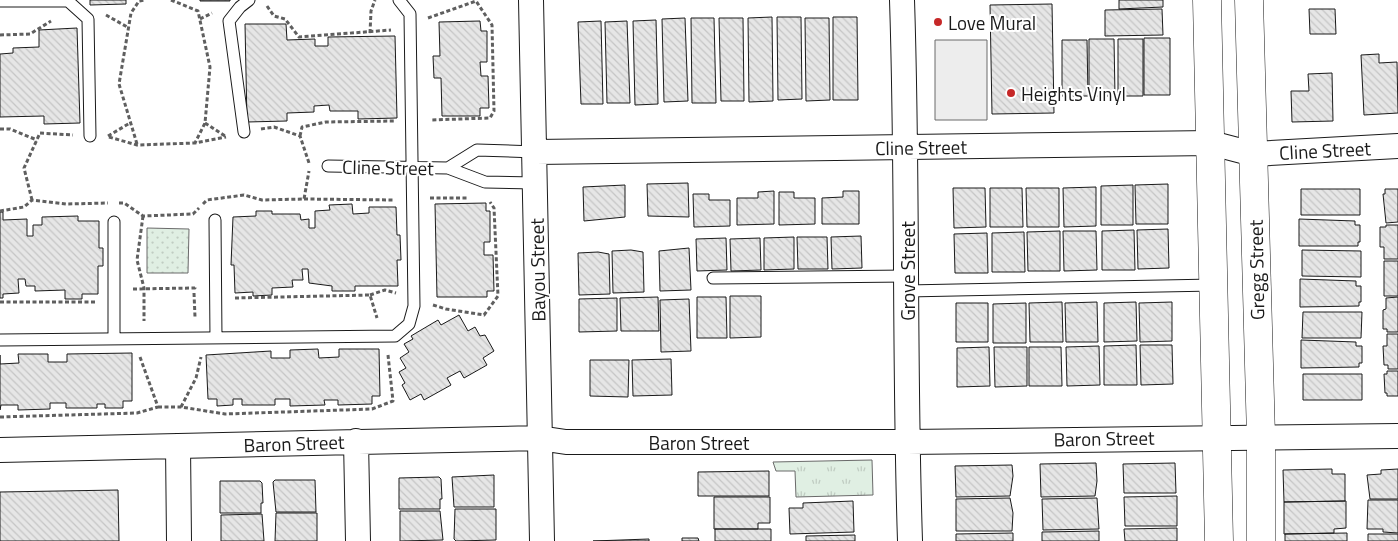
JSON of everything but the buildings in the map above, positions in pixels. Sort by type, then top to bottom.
[{"type":"street","name":"Bayou Street","points":[[531,0],[536,152],[542,541]]},
{"type":"street","name":"Grove Street","points":[[902,0],[907,147],[907,442],[910,541]]},
{"type":"street","points":[[1207,0],[1219,541]]},
{"type":"street","name":"Gregg Street","points":[[1249,0],[1261,438],[1261,541]]},
{"type":"street","name":"Cline Street","points":[[536,152],[1211,143],[1254,154],[1398,146]]},
{"type":"street","name":"Baron Street","points":[[0,450],[539,438],[566,442],[907,442],[1398,436]]},
{"type":"street","points":[[356,441],[358,541]]},
{"type":"street","points":[[178,446],[179,541]]},
{"type":"lane","points":[[244,132],[230,21],[240,7],[248,0]]},
{"type":"lane","points":[[0,340],[394,336],[409,324],[414,306],[410,14],[399,0]]},
{"type":"lane","points":[[0,1],[68,1],[88,19],[90,136]]},
{"type":"lane","name":"Cline Street","points":[[448,168],[477,150],[536,152]]},
{"type":"lane","name":"Cline Street","points":[[328,166],[448,168],[485,182],[536,183]]},
{"type":"lane","points":[[215,220],[216,338]]},
{"type":"lane","points":[[114,222],[114,338]]},
{"type":"lane","points":[[713,278],[907,284],[1214,285]]},
{"type":"path","points":[[137,145],[119,84],[132,13],[139,1],[145,0]]},
{"type":"path","points":[[171,0],[198,11],[210,67],[204,123],[195,143]]},
{"type":"path","points":[[370,33],[371,10],[375,0]]},
{"type":"path","points":[[108,136],[130,123]]},
{"type":"path","points":[[204,123],[226,137]]},
{"type":"path","points":[[0,210],[24,207],[32,200],[66,204],[124,203],[143,216],[193,214],[207,200],[244,195],[262,200],[304,199],[310,165],[300,136],[274,127],[195,143],[137,145],[108,136],[40,133],[24,168],[32,200]]},
{"type":"path","points":[[0,129],[10,128],[37,140]]},
{"type":"path","points":[[193,214],[195,223]]},
{"type":"path","points":[[0,417],[137,413],[158,407],[140,364],[141,338],[146,316],[144,288],[137,260],[143,216]]},
{"type":"path","points":[[0,302],[99,302],[137,287],[195,288],[196,278]]},
{"type":"green space","points":[[147,228],[189,229],[188,273],[147,273]]},
{"type":"green space","points":[[872,460],[873,495],[796,497],[795,471],[776,471],[773,462]]},
{"type":"shaded area","points":[[935,40],[987,40],[987,120],[935,120]]},
{"type":"place","name":"Love Mural","points":[[938,22]]},
{"type":"place","name":"Heights Vinyl","points":[[1011,93]]}]
